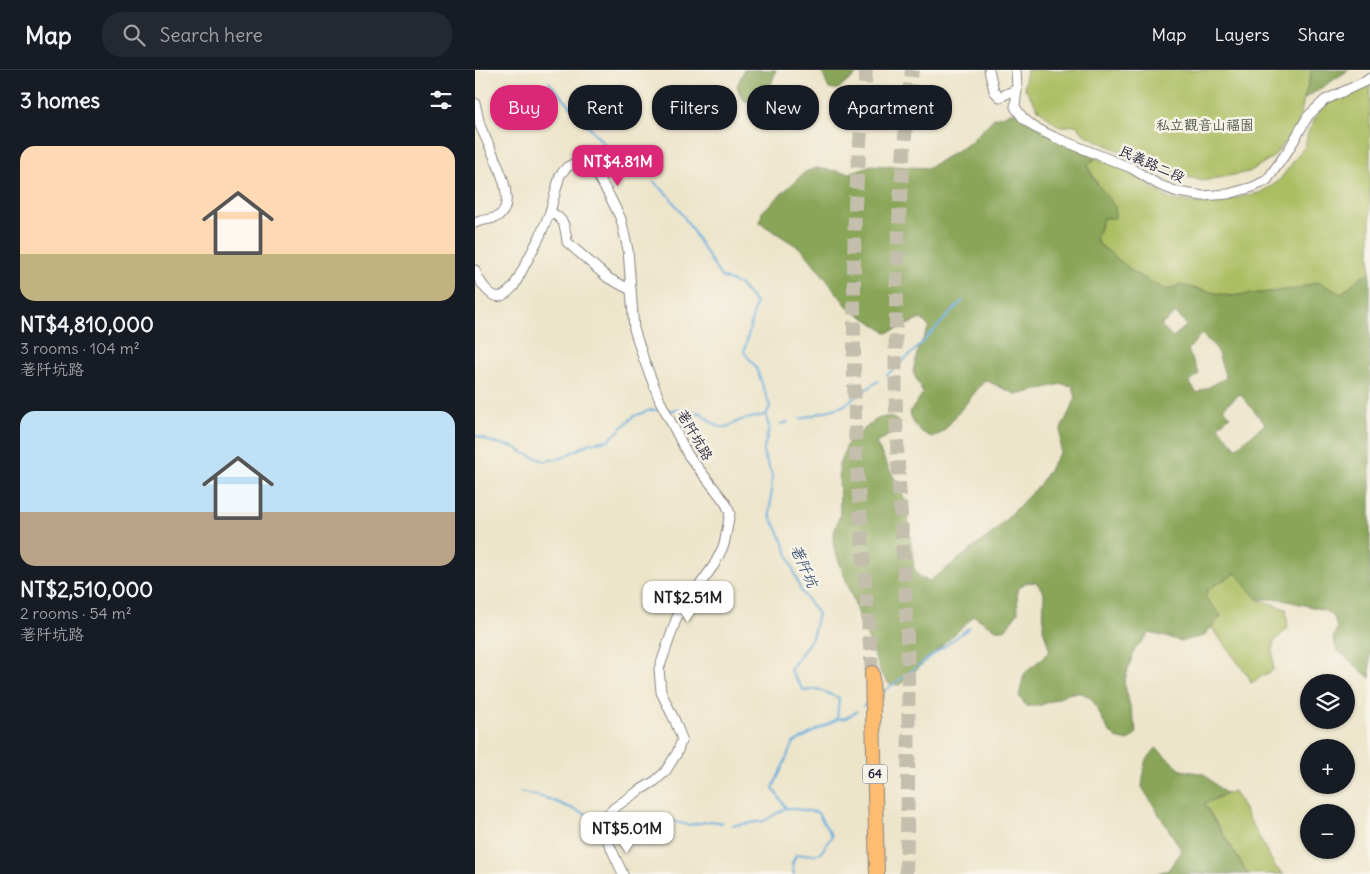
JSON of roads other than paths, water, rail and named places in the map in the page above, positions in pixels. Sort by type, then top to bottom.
[{"type":"highway","name":"64","points":[[872,674],[877,874]]},
{"type":"street","points":[[989,70],[994,91],[1000,97],[1017,89]]},
{"type":"street","name":"民義路二段","points":[[1016,70],[1017,89],[1015,107],[1023,118],[1034,127],[1131,168],[1159,185],[1177,192],[1203,196],[1228,194],[1253,187],[1267,180],[1289,149],[1308,116],[1325,100],[1370,78]]},
{"type":"street","points":[[475,103],[478,124],[502,177],[507,202],[505,210],[499,216],[475,223]]},
{"type":"street","name":"荖阡坑路","points":[[475,270],[483,285],[495,296],[501,296],[514,286],[540,236],[550,212],[560,175],[567,167],[580,163],[587,164],[594,170],[621,219],[628,250],[634,329],[644,360],[668,416],[688,456],[725,502],[730,513],[724,545],[714,565],[677,617],[659,669],[661,692],[682,739],[677,754],[665,772],[655,781],[614,808],[603,821],[603,831],[623,874]]},
{"type":"street","points":[[550,212],[558,216],[565,225],[567,242],[608,278],[631,290]]},
{"type":"waterway","name":"荖阡坑","points":[[549,82],[614,155],[640,159],[650,171]]},
{"type":"waterway","name":"荖阡坑","points":[[654,182],[669,196],[684,217],[721,277],[739,284],[756,303],[744,352],[756,367],[770,406],[766,415],[769,428],[763,453],[772,475],[770,515],[783,541],[801,591],[818,614],[812,638],[790,670],[804,691],[817,689],[839,698],[837,719],[793,743],[773,788],[786,808],[817,812],[832,836],[820,854],[796,855],[792,864],[794,874]]},
{"type":"waterway","points":[[887,375],[914,351],[963,300]]},
{"type":"waterway","points":[[800,419],[843,406],[878,381]]},
{"type":"waterway","points":[[475,435],[488,441],[514,447],[545,461],[562,458],[590,443],[609,440],[634,416],[651,410],[660,410]]},
{"type":"waterway","points":[[667,410],[686,410],[701,413],[720,427],[727,427],[741,420],[765,415]]},
{"type":"waterway","points":[[781,424],[788,422]]},
{"type":"waterway","points":[[879,695],[969,628]]},
{"type":"waterway","points":[[863,706],[868,703]]},
{"type":"waterway","points":[[837,719],[846,718],[857,711]]},
{"type":"waterway","points":[[520,792],[546,798],[598,819]]},
{"type":"waterway","points":[[733,825],[764,821],[786,808]]},
{"type":"waterway","points":[[609,824],[613,826],[636,819],[660,818],[688,825],[712,821],[722,823]]},
{"type":"tunnel","points":[[866,70],[855,204],[854,377],[856,459],[872,673]]},
{"type":"tunnel","points":[[906,874],[908,669],[896,413],[896,327],[900,199],[912,70]]},
{"type":"park label","name":"私立觀音山福園","points":[[1205,125]]}]
